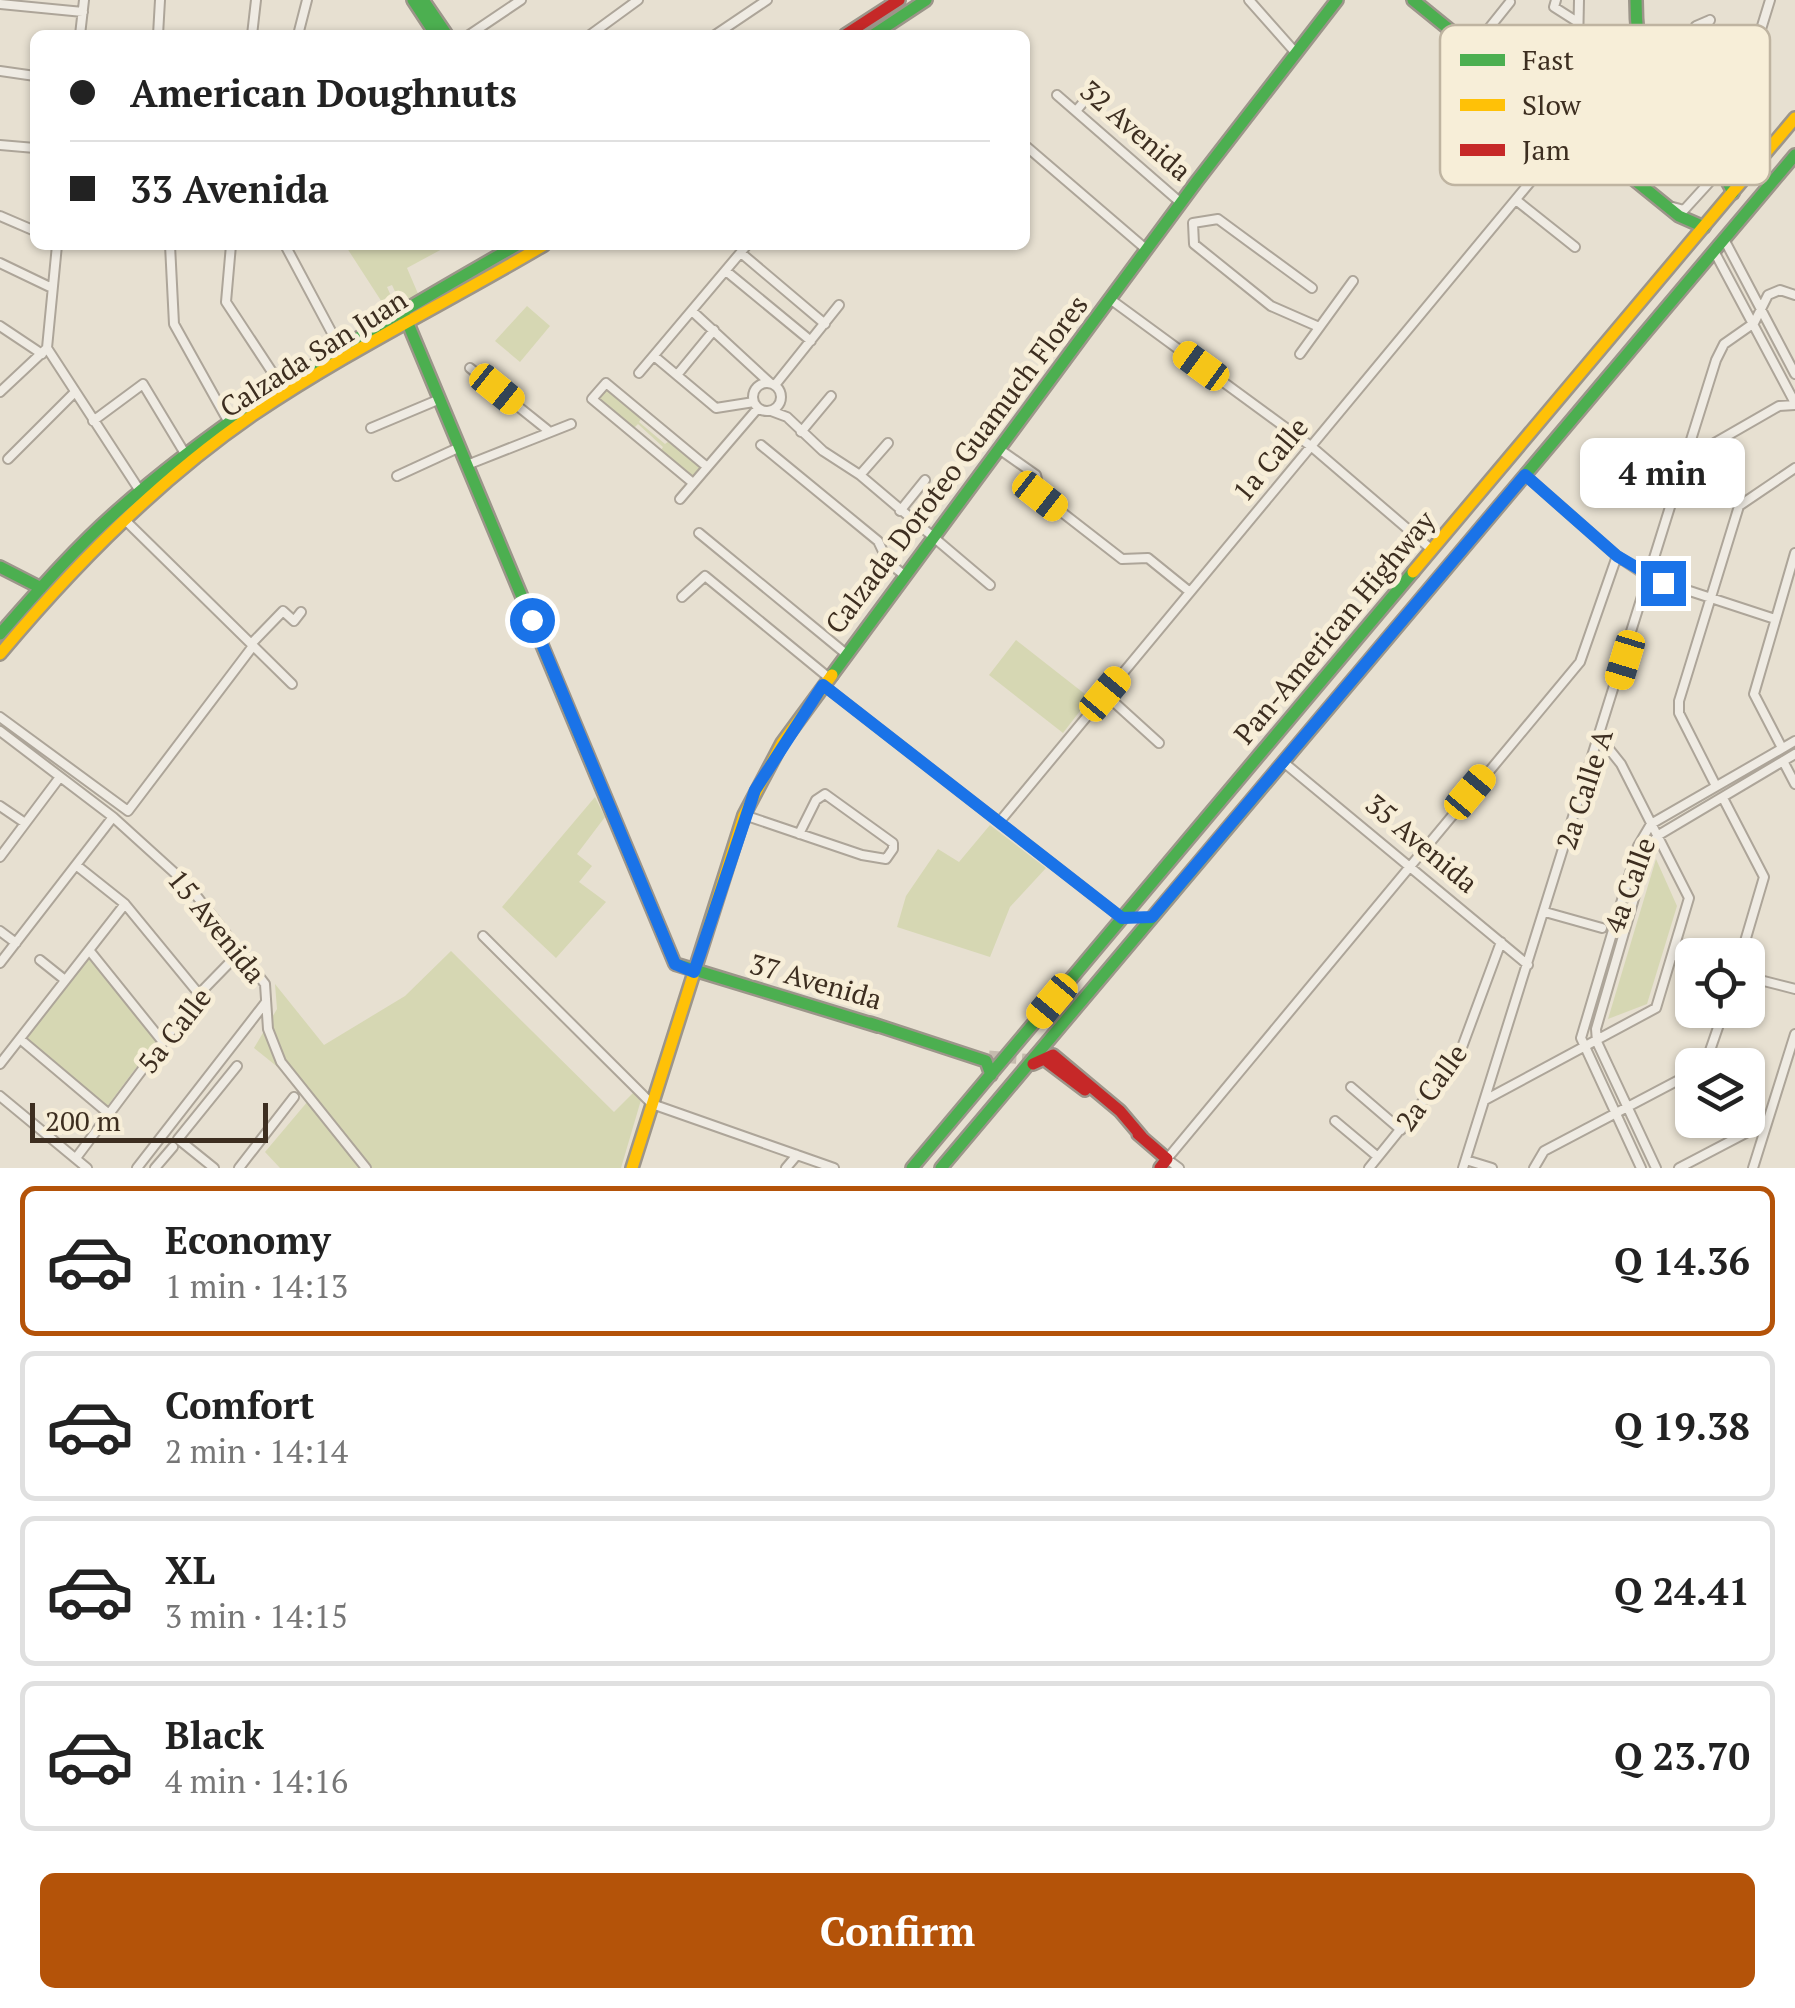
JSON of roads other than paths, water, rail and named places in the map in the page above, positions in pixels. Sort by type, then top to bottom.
[{"type":"main road","points":[[414,0],[433,30]]},
{"type":"main road","points":[[424,0],[444,30]]},
{"type":"main road","points":[[853,30],[899,0]]},
{"type":"main road","points":[[881,30],[926,0]]},
{"type":"main road","name":"Calzada Doroteo Guamuch Flores","points":[[632,1168],[657,1102],[744,816],[782,743],[1146,250],[1337,0]]},
{"type":"main road","points":[[1414,0],[1446,25]]},
{"type":"main road","name":"Pan-American Highway","points":[[1770,148],[1795,118]]},
{"type":"main road","name":"Pan-American Highway","points":[[1770,185],[1795,155]]},
{"type":"main road","points":[[1644,185],[1704,227]]},
{"type":"main road","points":[[1729,185],[1733,192]]},
{"type":"main road","name":"Pan-American Highway","points":[[912,1168],[1739,185]]},
{"type":"main road","name":"Pan-American Highway","points":[[941,1168],[1770,185]]},
{"type":"main road","name":"Calzada San Juan","points":[[0,634],[140,491],[227,419],[507,250]]},
{"type":"main road","name":"Calzada San Juan","points":[[0,654],[126,521],[230,432],[293,388],[535,250]]},
{"type":"main road","points":[[403,310],[675,964],[694,972]]},
{"type":"main road","points":[[415,340],[415,328],[424,314]]},
{"type":"main road","points":[[1497,471],[1516,486]]},
{"type":"main road","points":[[0,568],[41,588]]},
{"type":"main road","points":[[1282,761],[1276,747],[1293,715]]},
{"type":"main road","points":[[1122,918],[1152,917]]},
{"type":"main road","name":"37 Avenida","points":[[694,972],[990,1056]]},
{"type":"main road","points":[[870,1023],[986,1062],[991,1075]]},
{"type":"main road","points":[[1024,1070],[1053,1055],[1120,1111],[1164,1163]]},
{"type":"main road","points":[[1048,1062],[1142,1137]]},
{"type":"street","points":[[80,30],[84,0]]},
{"type":"street","points":[[158,30],[160,0]]},
{"type":"street","points":[[253,30],[256,0]]},
{"type":"street","points":[[299,30],[307,0]]},
{"type":"street","points":[[475,30],[507,4],[521,0]]},
{"type":"street","points":[[597,30],[638,0]]},
{"type":"street","points":[[723,30],[768,0]]},
{"type":"street","points":[[1249,0],[1295,52]]},
{"type":"street","points":[[1556,0],[1554,7],[1576,21]]},
{"type":"street","points":[[1576,25],[1580,0]]},
{"type":"street","points":[[1762,25],[1770,0]]},
{"type":"street","points":[[1492,25],[1510,2]]},
{"type":"street","points":[[0,4],[82,12]]},
{"type":"street","points":[[1698,25],[1710,20]]},
{"type":"street","points":[[0,71],[30,75]]},
{"type":"street","points":[[1076,111],[1098,86]]},
{"type":"street","name":"32 Avenida","points":[[1058,95],[1179,206],[1193,224]]},
{"type":"street","points":[[0,145],[30,148]]},
{"type":"street","points":[[1030,150],[1146,250]]},
{"type":"street","name":"1a Calle","points":[[1000,820],[1528,185]]},
{"type":"street","points":[[1669,206],[1684,210],[1707,185]]},
{"type":"street","points":[[1516,200],[1575,247]]},
{"type":"street","points":[[0,216],[30,229]]},
{"type":"street","points":[[1312,288],[1218,218],[1193,224],[1194,244],[1271,306],[1319,328]]},
{"type":"street","points":[[1724,240],[1795,374]]},
{"type":"street","points":[[1,390],[44,351],[56,250]]},
{"type":"street","points":[[170,250],[174,324],[227,419]]},
{"type":"street","points":[[230,250],[226,302],[280,384]]},
{"type":"street","points":[[287,250],[340,348]]},
{"type":"street","points":[[640,374],[743,250]]},
{"type":"street","points":[[745,250],[825,324]]},
{"type":"street","points":[[1685,460],[1779,406],[1795,404],[1714,251]]},
{"type":"street","points":[[0,263],[52,288]]},
{"type":"street","points":[[726,271],[812,341]]},
{"type":"street","points":[[1300,354],[1353,281]]},
{"type":"street","points":[[1762,310],[1773,292],[1795,295]]},
{"type":"street","points":[[1110,299],[1312,447],[1430,549]]},
{"type":"street","points":[[680,499],[756,405],[756,390],[773,384],[839,306]]},
{"type":"street","name":"2a Calle A","points":[[1464,1164],[1724,344],[1754,323],[1762,310]]},
{"type":"street","points":[[692,311],[773,384],[787,417]]},
{"type":"street","points":[[0,326],[44,351],[140,491]]},
{"type":"street","points":[[677,374],[714,330]]},
{"type":"street","points":[[654,356],[716,408],[756,405],[787,417],[990,586]]},
{"type":"street","points":[[470,368],[547,434]]},
{"type":"street","points":[[693,483],[592,399],[606,383],[706,466]]},
{"type":"street","points":[[94,422],[143,384],[184,452]]},
{"type":"street","points":[[8,459],[74,392]]},
{"type":"street","points":[[801,432],[831,396]]},
{"type":"street","points":[[371,428],[440,398]]},
{"type":"street","points":[[771,411],[782,398]]},
{"type":"street","points":[[1698,422],[1700,437],[1715,440]]},
{"type":"street","points":[[467,465],[571,424]]},
{"type":"street","points":[[860,475],[888,442]]},
{"type":"street","points":[[761,444],[878,541],[888,562],[904,576]]},
{"type":"street","points":[[397,476],[460,446]]},
{"type":"street","points":[[998,449],[1036,475],[1040,496],[1122,559],[1148,558],[1190,592]]},
{"type":"street","points":[[1716,786],[1680,713],[1679,701],[1739,506],[1795,468]]},
{"type":"street","points":[[1525,475],[1617,556],[1650,578],[1774,619]]},
{"type":"street","points":[[900,511],[925,480]]},
{"type":"street","points":[[126,521],[292,684]]},
{"type":"street","points":[[698,533],[845,653]]},
{"type":"street","points":[[1782,748],[1754,694],[1795,553]]},
{"type":"street","points":[[1179,1168],[1164,1163],[1580,662],[1617,556]]},
{"type":"street","points":[[682,598],[705,576],[825,681],[1122,918]]},
{"type":"street","points":[[0,717],[128,811],[252,645],[283,611],[294,621],[301,612]]},
{"type":"street","points":[[1105,694],[1159,743]]},
{"type":"street","name":"15 Avenida","points":[[0,731],[113,817],[188,885],[265,984],[268,1029],[281,1062],[366,1168]]},
{"type":"street","points":[[1485,1100],[1656,1008],[1688,898],[1621,764],[1600,739]]},
{"type":"street","name":"4a Calle","points":[[1584,1048],[1584,1018],[1607,930],[1638,846],[1651,824],[1795,741]]},
{"type":"street","name":"4a Calle","points":[[1657,836],[1795,754]]},
{"type":"street","name":"35 Avenida","points":[[1282,761],[1528,965]]},
{"type":"street","points":[[1783,762],[1795,784]]},
{"type":"street","points":[[1747,769],[1752,781]]},
{"type":"street","points":[[0,857],[60,777]]},
{"type":"street","points":[[744,816],[799,834],[877,858],[886,859],[894,849],[893,843],[825,794],[816,800],[799,834]]},
{"type":"street","points":[[1723,798],[1764,881],[1746,938]]},
{"type":"street","points":[[1687,803],[1694,815]]},
{"type":"street","points":[[0,806],[25,823]]},
{"type":"street","points":[[0,963],[113,817]]},
{"type":"street","points":[[1656,1168],[1597,1042],[1597,1021],[1647,854],[1657,836]]},
{"type":"street","points":[[76,865],[125,904],[199,994]]},
{"type":"street","points":[[0,1064],[125,904]]},
{"type":"street","points":[[1545,912],[1622,934]]},
{"type":"street","points":[[0,932],[16,943]]},
{"type":"street","points":[[483,936],[635,1086],[657,1102],[834,1168]]},
{"type":"street","name":"2a Calle","points":[[1369,1168],[1462,1051],[1502,942]]},
{"type":"street","points":[[88,950],[163,1042]]},
{"type":"street","name":"5a Calle","points":[[76,1158],[199,994],[239,953]]},
{"type":"street","points":[[40,960],[65,980]]},
{"type":"street","points":[[1765,981],[1795,988]]},
{"type":"street","points":[[137,1168],[268,1000]]},
{"type":"street","points":[[1753,1168],[1795,1034]]},
{"type":"street","points":[[20,1039],[109,1114]]},
{"type":"street","points":[[1584,1048],[1641,1168]]},
{"type":"street","points":[[156,1168],[237,1066]]},
{"type":"street","points":[[1534,1168],[1544,1151],[1675,1083]]},
{"type":"street","points":[[1350,1088],[1400,1130]]},
{"type":"street","points":[[0,1096],[87,1168]]},
{"type":"street","points":[[239,1168],[294,1096]]},
{"type":"street","points":[[1335,1121],[1378,1157]]},
{"type":"street","points":[[1679,1168],[1768,1122]]},
{"type":"street","points":[[175,1143],[214,1168]]},
{"type":"street","points":[[786,1168],[797,1155]]},
{"type":"street","points":[[1464,1164],[1492,1168]]},
{"type":"tunnel","points":[[989,1056],[1035,1060]]}]
